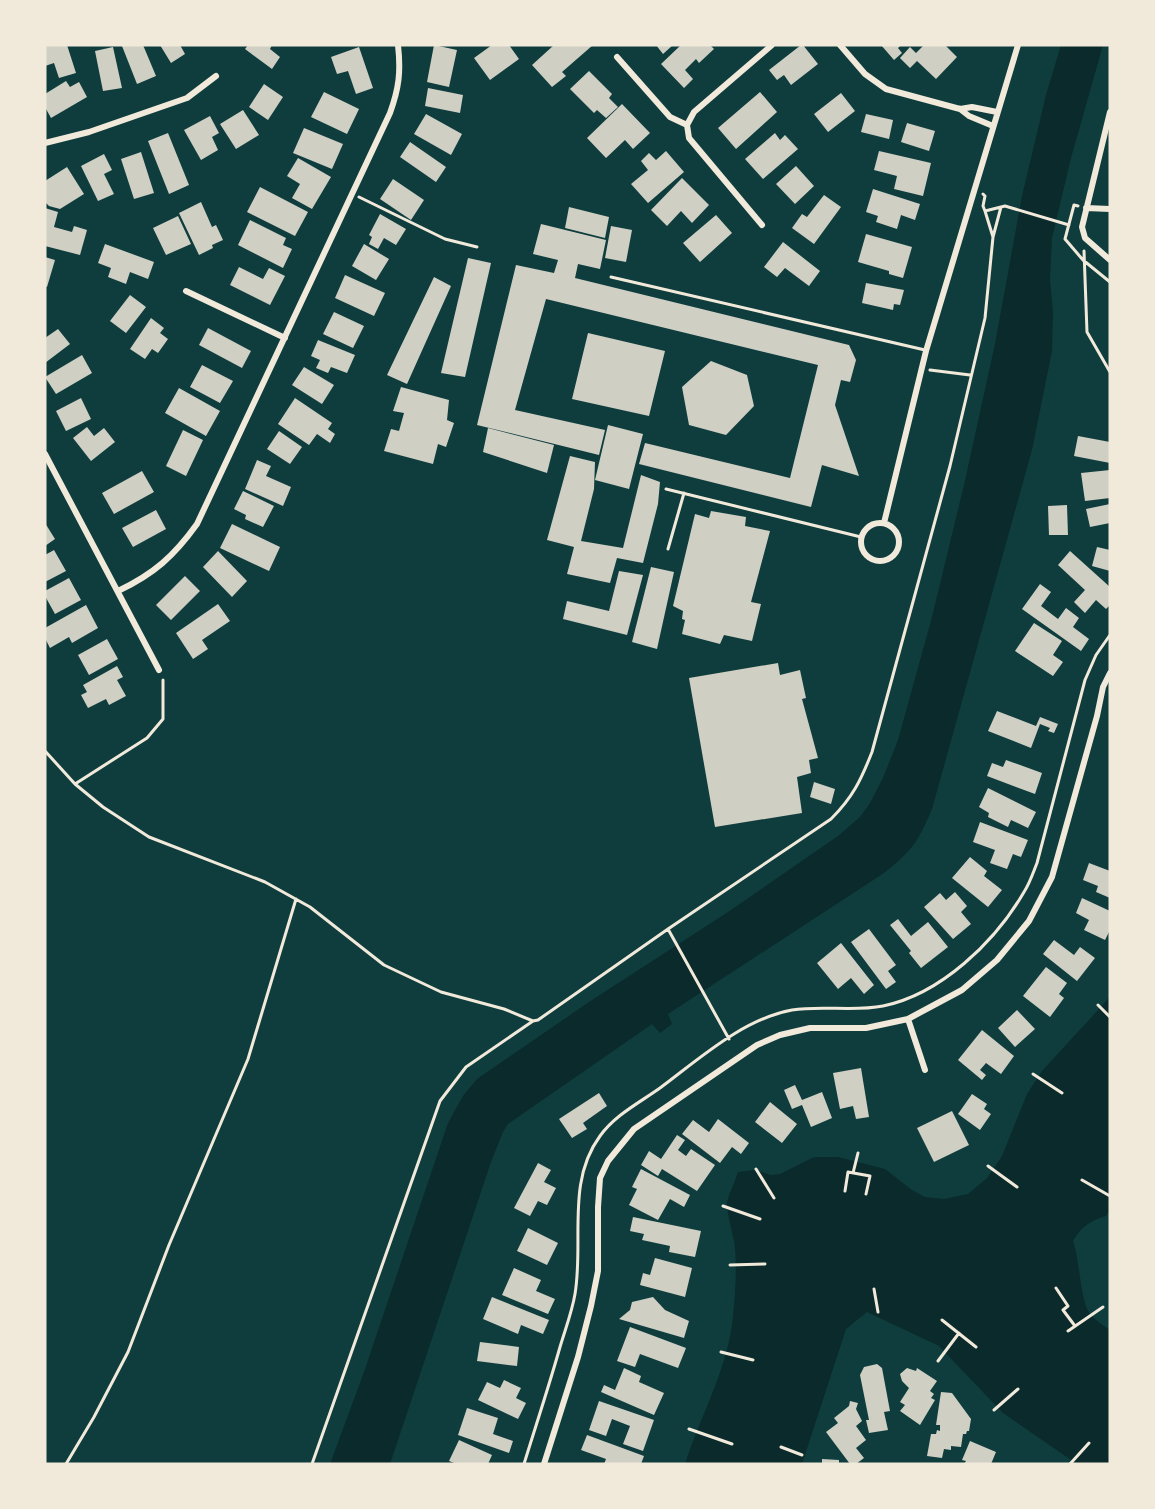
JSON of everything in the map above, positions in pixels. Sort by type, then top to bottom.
[{"type":"street","points":[[118,591],[156,570],[180,548],[197,524],[390,113],[401,71],[398,45]]},
{"type":"street","points":[[762,225],[689,138],[687,125],[694,112],[772,45]]},
{"type":"street","points":[[840,45],[865,74],[886,89],[960,109],[969,116],[993,126]]},
{"type":"street","points":[[884,523],[926,351],[1018,45]]},
{"type":"street","points":[[617,57],[670,117],[687,125]]},
{"type":"street","points":[[45,143],[89,132],[187,98],[216,76]]},
{"type":"street","points":[[960,109],[972,107],[997,112]]},
{"type":"street","points":[[1110,112],[1082,227],[1085,238],[1110,260]]},
{"type":"street","points":[[1086,208],[1110,208]]},
{"type":"street","points":[[186,291],[285,338]]},
{"type":"street","points":[[45,454],[161,672]]},
{"type":"street","points":[[884,523],[894,528],[898,538],[896,551],[889,558],[879,561],[866,556],[861,546],[861,537],[869,526],[884,523]]},
{"type":"street","points":[[544,1464],[578,1357],[598,1271],[600,1178],[620,1144],[634,1129],[757,1045],[772,1038],[810,1028],[866,1028],[908,1019],[962,990],[997,960],[1029,921],[1052,877],[1103,687],[1110,673]]},
{"type":"street","points":[[908,1019],[925,1070]]},
{"type":"lane","points":[[611,277],[926,351]]},
{"type":"lane","points":[[666,489],[861,537]]},
{"type":"lane","points":[[668,549],[684,493]]},
{"type":"path","points":[[352,194],[440,237],[477,247]]},
{"type":"path","points":[[312,1464],[440,1101],[466,1067],[831,819],[848,802],[861,782],[872,752],[950,466],[985,318],[993,237],[1003,206]]},
{"type":"path","points":[[993,237],[985,211],[1003,206],[1069,225],[1065,239],[1083,260],[1110,282]]},
{"type":"path","points":[[1085,238],[1083,260],[1087,332],[1110,372]]},
{"type":"path","points":[[922,369],[970,375]]},
{"type":"path","points":[[75,784],[147,738],[163,719],[161,672]]},
{"type":"path","points":[[45,751],[75,784],[103,807],[149,837],[265,882],[310,907],[384,965],[441,992],[504,1009],[533,1022]]},
{"type":"path","points":[[66,1464],[94,1418],[128,1352],[169,1245],[248,1059],[296,899]]},
{"type":"path","points":[[668,929],[729,1039]]},
{"type":"path","points":[[1098,1005],[1110,1017]]},
{"type":"path","points":[[1033,1074],[1062,1092]]},
{"type":"path","points":[[853,1173],[858,1154]]},
{"type":"path","points":[[988,1166],[1017,1187]]},
{"type":"path","points":[[756,1169],[774,1198]]},
{"type":"path","points":[[844,1191],[848,1172],[870,1176],[866,1194]]},
{"type":"path","points":[[1082,1180],[1110,1196]]},
{"type":"path","points":[[723,1206],[760,1219]]},
{"type":"path","points":[[730,1265],[765,1264]]},
{"type":"path","points":[[1056,1288],[1068,1306],[1063,1310],[1075,1326]]},
{"type":"path","points":[[874,1289],[878,1312]]},
{"type":"path","points":[[1068,1331],[1103,1307]]},
{"type":"path","points":[[942,1320],[976,1347]]},
{"type":"path","points":[[938,1360],[959,1333]]},
{"type":"path","points":[[721,1352],[753,1360]]},
{"type":"path","points":[[994,1410],[1018,1389]]},
{"type":"path","points":[[689,1429],[732,1444]]},
{"type":"path","points":[[1070,1464],[1089,1443]]},
{"type":"path","points":[[782,1447],[802,1455]]},
{"type":"water","points":[[1061,45],[1103,45],[1071,158],[1052,238],[1050,280],[1053,312],[1052,351],[1032,450],[932,809],[923,830],[908,852],[884,873],[668,1014],[672,1024],[660,1033],[652,1024],[508,1124],[491,1162],[390,1464],[330,1464],[364,1372],[448,1123],[463,1096],[477,1079],[838,836],[860,817],[883,778],[898,740],[932,617],[995,344],[1022,196],[1046,95]]},
{"type":"water","points":[[1110,997],[1110,1209],[1106,1216],[1083,1228],[1073,1241],[1087,1309],[1095,1319],[1110,1330],[1110,1464],[1077,1464],[1003,1413],[939,1346],[867,1312],[846,1329],[802,1464],[685,1464],[720,1373],[730,1336],[736,1265],[727,1203],[738,1172],[755,1170],[771,1175],[780,1174],[814,1157],[838,1157],[885,1169],[925,1197],[944,1199],[968,1194],[987,1178],[1002,1156],[1027,1094],[1042,1071]]},
{"type":"building","points":[[45,45],[67,45],[76,73],[59,78],[54,63],[45,66]]},
{"type":"building","points":[[143,45],[156,76],[137,84],[122,46]]},
{"type":"building","points":[[160,45],[180,45],[185,54],[171,63]]},
{"type":"building","points":[[248,45],[272,45],[270,49],[280,57],[272,69],[245,49]]},
{"type":"building","points":[[434,45],[457,50],[449,87],[427,82]]},
{"type":"building","points":[[492,45],[509,45],[519,59],[490,80],[474,58]]},
{"type":"building","points":[[554,45],[593,45],[562,72],[566,76],[552,87],[532,65]]},
{"type":"building","points":[[656,45],[673,45],[663,54]]},
{"type":"building","points":[[681,45],[710,45],[714,49],[699,63],[696,59],[685,70],[693,79],[684,88],[661,64]]},
{"type":"building","points":[[801,45],[818,64],[791,85],[784,75],[777,80],[769,70]]},
{"type":"building","points":[[881,45],[901,45],[898,48],[902,53],[894,60]]},
{"type":"building","points":[[924,45],[945,45],[957,57],[936,79],[917,61],[910,68],[900,58],[910,47],[916,53]]},
{"type":"building","points":[[113,47],[122,88],[103,91],[95,51]]},
{"type":"building","points":[[359,47],[373,88],[356,94],[348,71],[337,74],[331,57]]},
{"type":"building","points":[[589,71],[612,94],[609,98],[618,107],[606,118],[597,110],[594,113],[570,89]]},
{"type":"building","points":[[66,81],[70,87],[79,82],[87,97],[51,118],[45,107],[45,94]]},
{"type":"building","points":[[264,84],[283,97],[268,120],[249,107]]},
{"type":"building","points":[[428,88],[463,95],[460,113],[425,106]]},
{"type":"building","points":[[324,92],[359,109],[347,134],[311,117]]},
{"type":"building","points":[[760,92],[777,112],[736,149],[718,128]]},
{"type":"building","points":[[841,93],[855,111],[828,132],[814,114]]},
{"type":"building","points":[[622,104],[650,133],[633,149],[625,140],[606,158],[587,138]]},
{"type":"building","points":[[243,110],[259,135],[236,149],[220,124]]},
{"type":"building","points":[[426,114],[462,134],[451,155],[414,134]]},
{"type":"building","points":[[866,114],[893,120],[889,139],[861,132]]},
{"type":"building","points":[[210,116],[219,133],[212,137],[218,150],[201,160],[184,130]]},
{"type":"building","points":[[907,123],[935,131],[929,151],[901,142]]},
{"type":"building","points":[[304,128],[343,144],[332,169],[293,153]]},
{"type":"building","points":[[168,133],[189,185],[169,194],[148,141]]},
{"type":"building","points":[[775,133],[780,140],[785,135],[798,149],[763,179],[745,159]]},
{"type":"building","points":[[410,142],[446,167],[436,182],[400,157]]},
{"type":"building","points":[[666,151],[684,172],[648,203],[631,184],[648,170],[641,161],[649,153],[656,160]]},
{"type":"building","points":[[879,151],[931,163],[923,196],[894,189],[897,176],[874,170]]},
{"type":"building","points":[[141,152],[154,193],[134,199],[121,159]]},
{"type":"building","points":[[104,154],[112,170],[104,174],[114,194],[98,201],[81,166]]},
{"type":"building","points":[[298,158],[331,177],[312,209],[292,198],[300,184],[287,176]]},
{"type":"building","points":[[796,166],[814,186],[795,204],[776,184]]},
{"type":"building","points":[[67,167],[84,194],[60,209],[49,206],[45,202],[45,181]]},
{"type":"building","points":[[682,178],[709,205],[692,223],[681,211],[667,226],[651,210]]},
{"type":"building","points":[[393,179],[424,200],[411,220],[380,199]]},
{"type":"building","points":[[260,187],[308,212],[295,236],[247,212]]},
{"type":"building","points":[[873,189],[920,204],[915,220],[901,215],[897,229],[876,222],[878,216],[866,212]]},
{"type":"building","points":[[824,195],[841,207],[814,244],[792,228],[802,214],[807,217]]},
{"type":"building","points":[[201,202],[212,227],[216,225],[223,240],[199,255],[179,213]]},
{"type":"building","points":[[569,207],[609,217],[605,238],[565,228]]},
{"type":"building","points":[[45,208],[58,212],[54,227],[72,232],[74,226],[87,230],[80,255],[45,246]]},
{"type":"building","points":[[380,214],[406,229],[396,245],[384,238],[378,249],[369,244],[372,237],[369,235]]},
{"type":"building","points":[[716,215],[732,233],[700,262],[683,243]]},
{"type":"building","points":[[178,216],[191,244],[166,255],[153,228]]},
{"type":"building","points":[[250,220],[286,238],[283,245],[292,249],[283,268],[238,245]]},
{"type":"building","points":[[541,224],[606,240],[600,269],[578,264],[575,278],[849,345],[856,360],[850,382],[841,380],[835,405],[859,476],[822,465],[811,507],[639,464],[645,443],[790,478],[818,365],[546,299],[515,410],[605,430],[599,455],[477,425],[516,265],[554,273],[558,260],[533,254]]},
{"type":"building","points":[[611,226],[632,230],[626,262],[605,258]]},
{"type":"building","points":[[866,234],[912,247],[903,278],[889,274],[889,271],[858,262]]},
{"type":"building","points":[[783,242],[820,271],[809,286],[785,268],[777,277],[764,267]]},
{"type":"building","points":[[105,244],[154,262],[148,279],[130,272],[126,284],[108,277],[111,268],[98,263]]},
{"type":"building","points":[[364,244],[389,259],[376,280],[352,266]]},
{"type":"building","points":[[45,257],[55,260],[47,287],[45,286]]},
{"type":"building","points":[[468,258],[491,263],[465,377],[441,373]]},
{"type":"building","points":[[239,267],[263,279],[269,268],[285,276],[270,305],[230,285]]},
{"type":"building","points":[[345,275],[385,293],[374,316],[335,298]]},
{"type":"building","points":[[434,277],[451,286],[407,384],[387,375]]},
{"type":"building","points":[[866,283],[904,290],[900,305],[894,304],[893,310],[862,303]]},
{"type":"building","points":[[130,295],[146,307],[126,333],[110,321]]},
{"type":"building","points":[[334,312],[364,326],[353,348],[323,334]]},
{"type":"building","points":[[151,318],[164,328],[160,333],[168,339],[158,353],[152,349],[145,359],[130,349]]},
{"type":"building","points":[[208,328],[251,351],[242,368],[199,345]]},
{"type":"building","points":[[58,329],[70,344],[45,363],[45,338]]},
{"type":"building","points":[[588,333],[665,351],[649,416],[572,399]]},
{"type":"building","points":[[318,340],[355,355],[347,373],[331,367],[328,373],[316,368],[320,360],[311,356]]},
{"type":"building","points":[[82,355],[92,373],[56,394],[45,377]]},
{"type":"building","points":[[711,361],[747,375],[754,406],[726,435],[689,425],[682,387]]},
{"type":"building","points":[[202,365],[233,381],[220,403],[190,387]]},
{"type":"building","points":[[304,367],[334,385],[322,404],[292,385]]},
{"type":"building","points":[[401,387],[449,400],[447,420],[454,423],[446,447],[438,444],[433,464],[384,451],[391,429],[399,431],[404,413],[393,411]]},
{"type":"building","points":[[179,388],[220,411],[206,436],[165,413]]},
{"type":"building","points":[[81,398],[91,419],[66,431],[56,411]]},
{"type":"building","points":[[295,398],[332,423],[328,429],[335,434],[330,443],[317,434],[309,445],[278,424]]},
{"type":"building","points":[[608,425],[643,434],[629,489],[595,480]]},
{"type":"building","points":[[87,427],[94,436],[104,428],[115,442],[91,461],[73,438]]},
{"type":"building","points":[[488,428],[554,445],[547,473],[483,452]]},
{"type":"building","points":[[183,430],[203,440],[186,476],[166,466]]},
{"type":"building","points":[[279,431],[302,447],[290,464],[267,449]]},
{"type":"building","points":[[1078,436],[1110,442],[1110,463],[1074,456]]},
{"type":"building","points":[[570,456],[595,462],[594,489],[581,541],[623,548],[641,475],[660,482],[658,504],[643,563],[617,558],[610,583],[567,574],[574,547],[547,540]]},
{"type":"building","points":[[257,460],[271,466],[266,476],[291,487],[283,506],[245,489]]},
{"type":"building","points":[[1110,470],[1110,498],[1085,501],[1081,473]]},
{"type":"building","points":[[142,471],[154,492],[114,514],[102,493]]},
{"type":"building","points":[[243,491],[274,506],[263,527],[245,519],[246,515],[234,509]]},
{"type":"building","points":[[1110,504],[1110,523],[1090,527],[1086,509]]},
{"type":"building","points":[[1067,505],[1068,535],[1049,535],[1048,506]]},
{"type":"building","points":[[156,510],[166,529],[133,547],[122,528]]},
{"type":"building","points":[[711,511],[746,517],[745,526],[770,531],[751,602],[761,604],[752,641],[724,635],[720,644],[682,634],[685,620],[682,619],[683,611],[673,606],[695,514],[709,518]]},
{"type":"building","points":[[45,523],[55,539],[45,546]]},
{"type":"building","points":[[232,524],[280,547],[269,571],[220,548]]},
{"type":"building","points":[[1097,547],[1110,550],[1110,571],[1092,566]]},
{"type":"building","points":[[54,550],[66,571],[45,582],[45,555]]},
{"type":"building","points":[[218,551],[247,581],[232,597],[203,567]]},
{"type":"building","points":[[1070,551],[1110,587],[1110,605],[1106,609],[1096,600],[1085,613],[1074,602],[1085,590],[1058,565]]},
{"type":"building","points":[[651,567],[674,572],[657,649],[632,642]]},
{"type":"building","points":[[619,571],[643,575],[627,635],[563,619],[567,601],[609,611]]},
{"type":"building","points":[[185,576],[200,591],[171,620],[156,605]]},
{"type":"building","points":[[69,578],[81,600],[55,614],[45,596],[45,591]]},
{"type":"building","points":[[1040,584],[1051,592],[1041,606],[1058,619],[1066,608],[1079,618],[1073,627],[1089,639],[1081,651],[1022,609]]},
{"type":"building","points":[[218,604],[230,621],[202,640],[208,649],[193,659],[176,633]]},
{"type":"building","points":[[86,605],[98,628],[72,643],[69,637],[50,648],[45,638],[45,628]]},
{"type":"building","points":[[1034,623],[1062,641],[1053,655],[1063,662],[1053,676],[1015,651]]},
{"type":"building","points":[[107,639],[118,659],[89,675],[78,655]]},
{"type":"building","points":[[778,663],[780,675],[800,670],[806,698],[802,699],[818,758],[809,760],[811,773],[797,777],[802,813],[715,827],[689,678]]},
{"type":"building","points":[[117,666],[123,677],[117,680],[126,696],[109,705],[106,699],[88,708],[81,695],[87,692],[83,685]]},
{"type":"building","points":[[997,711],[1036,726],[1040,717],[1058,724],[1054,733],[1048,731],[1050,728],[1040,724],[1031,748],[988,731]]},
{"type":"building","points":[[1006,760],[1042,773],[1035,794],[987,776],[992,763],[1003,767]]},
{"type":"building","points":[[814,782],[835,789],[831,804],[810,797]]},
{"type":"building","points":[[988,788],[1036,812],[1028,828],[1011,820],[1008,827],[988,817],[989,813],[979,807]]},
{"type":"building","points":[[980,822],[1028,840],[1021,857],[1013,854],[1007,869],[990,863],[995,850],[973,842]]},
{"type":"building","points":[[970,857],[987,871],[984,876],[1002,890],[988,907],[952,878]]},
{"type":"building","points":[[1089,863],[1110,871],[1110,898],[1096,892],[1098,886],[1083,880]]},
{"type":"building","points":[[955,892],[967,906],[961,912],[971,924],[953,939],[924,907],[940,893],[946,900]]},
{"type":"building","points":[[1082,898],[1110,911],[1110,930],[1105,940],[1084,930],[1089,920],[1076,913]]},
{"type":"building","points":[[898,919],[911,936],[928,922],[948,947],[921,968],[909,953],[911,951],[890,925]]},
{"type":"building","points":[[869,929],[896,965],[888,971],[896,982],[886,989],[851,942]]},
{"type":"building","points":[[1054,940],[1074,955],[1080,947],[1095,958],[1077,981],[1043,954]]},
{"type":"building","points":[[841,943],[874,985],[864,994],[851,978],[838,989],[817,963]]},
{"type":"building","points":[[1046,967],[1067,983],[1059,994],[1064,998],[1050,1017],[1023,996]]},
{"type":"building","points":[[1017,1010],[1035,1029],[1015,1047],[998,1028]]},
{"type":"building","points":[[982,1030],[1014,1056],[1001,1074],[986,1063],[980,1070],[986,1075],[982,1080],[958,1060]]},
{"type":"building","points":[[861,1068],[869,1117],[856,1119],[853,1106],[840,1109],[833,1073]]},
{"type":"building","points":[[795,1085],[802,1100],[822,1092],[832,1118],[811,1127],[802,1105],[792,1109],[784,1090]]},
{"type":"building","points":[[599,1093],[607,1106],[583,1123],[587,1129],[572,1138],[559,1119]]},
{"type":"building","points":[[972,1094],[987,1104],[984,1109],[991,1114],[980,1130],[958,1114]]},
{"type":"building","points":[[770,1102],[797,1124],[782,1143],[755,1122]]},
{"type":"building","points":[[952,1111],[969,1145],[934,1162],[917,1128]]},
{"type":"building","points":[[718,1119],[749,1143],[741,1154],[732,1147],[720,1163],[682,1134],[693,1120],[709,1132]]},
{"type":"building","points":[[677,1135],[685,1140],[678,1150],[686,1156],[691,1149],[715,1165],[697,1191],[662,1169],[658,1176],[641,1165],[649,1151],[661,1159]]},
{"type":"building","points":[[538,1163],[551,1170],[544,1182],[556,1188],[547,1205],[538,1201],[530,1216],[514,1208]]},
{"type":"building","points":[[641,1169],[690,1195],[684,1207],[670,1199],[658,1220],[629,1205],[637,1189],[632,1187]]},
{"type":"building","points":[[633,1217],[701,1231],[695,1257],[669,1252],[670,1246],[642,1240],[644,1234],[630,1231]]},
{"type":"building","points":[[528,1228],[558,1243],[547,1265],[517,1251]]},
{"type":"building","points":[[655,1258],[692,1268],[685,1297],[640,1285],[643,1273],[650,1275]]},
{"type":"building","points":[[514,1268],[541,1280],[536,1291],[555,1299],[548,1314],[502,1295]]},
{"type":"building","points":[[492,1297],[549,1320],[543,1334],[521,1325],[518,1334],[483,1319]]},
{"type":"building","points":[[653,1297],[665,1310],[689,1321],[684,1338],[619,1319],[630,1310],[632,1302]]},
{"type":"building","points":[[630,1327],[686,1348],[678,1368],[640,1354],[635,1367],[617,1361]]},
{"type":"building","points":[[480,1342],[519,1347],[517,1366],[477,1361]]},
{"type":"building","points":[[877,1364],[882,1368],[890,1411],[884,1412],[888,1430],[869,1433],[866,1420],[869,1420],[860,1375],[864,1367]]},
{"type":"building","points":[[624,1368],[641,1376],[639,1382],[664,1393],[654,1415],[601,1392],[604,1385],[615,1390]]},
{"type":"building","points":[[907,1368],[916,1371],[917,1368],[937,1381],[930,1391],[934,1394],[931,1398],[935,1400],[920,1425],[900,1411],[905,1405],[900,1402],[909,1388],[902,1381],[900,1374]]},
{"type":"building","points":[[504,1380],[521,1388],[516,1398],[526,1403],[518,1419],[478,1400],[487,1382],[500,1388]]},
{"type":"building","points":[[941,1392],[952,1393],[971,1419],[969,1431],[963,1434],[961,1447],[951,1446],[951,1450],[944,1449],[942,1458],[927,1456],[931,1434],[936,1434],[937,1430],[940,1431],[940,1425],[936,1425]]},
{"type":"building","points":[[599,1401],[654,1420],[643,1451],[623,1444],[630,1426],[612,1419],[606,1436],[589,1430]]},
{"type":"building","points":[[850,1401],[858,1403],[856,1409],[862,1421],[856,1426],[866,1440],[856,1448],[864,1458],[856,1464],[850,1464],[826,1432],[838,1423],[834,1418],[849,1406]]},
{"type":"building","points":[[467,1408],[498,1418],[493,1434],[513,1441],[509,1453],[458,1435]]},
{"type":"building","points":[[587,1435],[644,1456],[641,1464],[604,1464],[606,1459],[581,1450]]},
{"type":"building","points":[[459,1440],[492,1455],[488,1464],[457,1464],[449,1461]]},
{"type":"building","points":[[970,1441],[996,1452],[991,1464],[964,1464],[966,1461],[962,1460]]},
{"type":"building","points":[[822,1459],[839,1460],[839,1464],[822,1464]]}]
